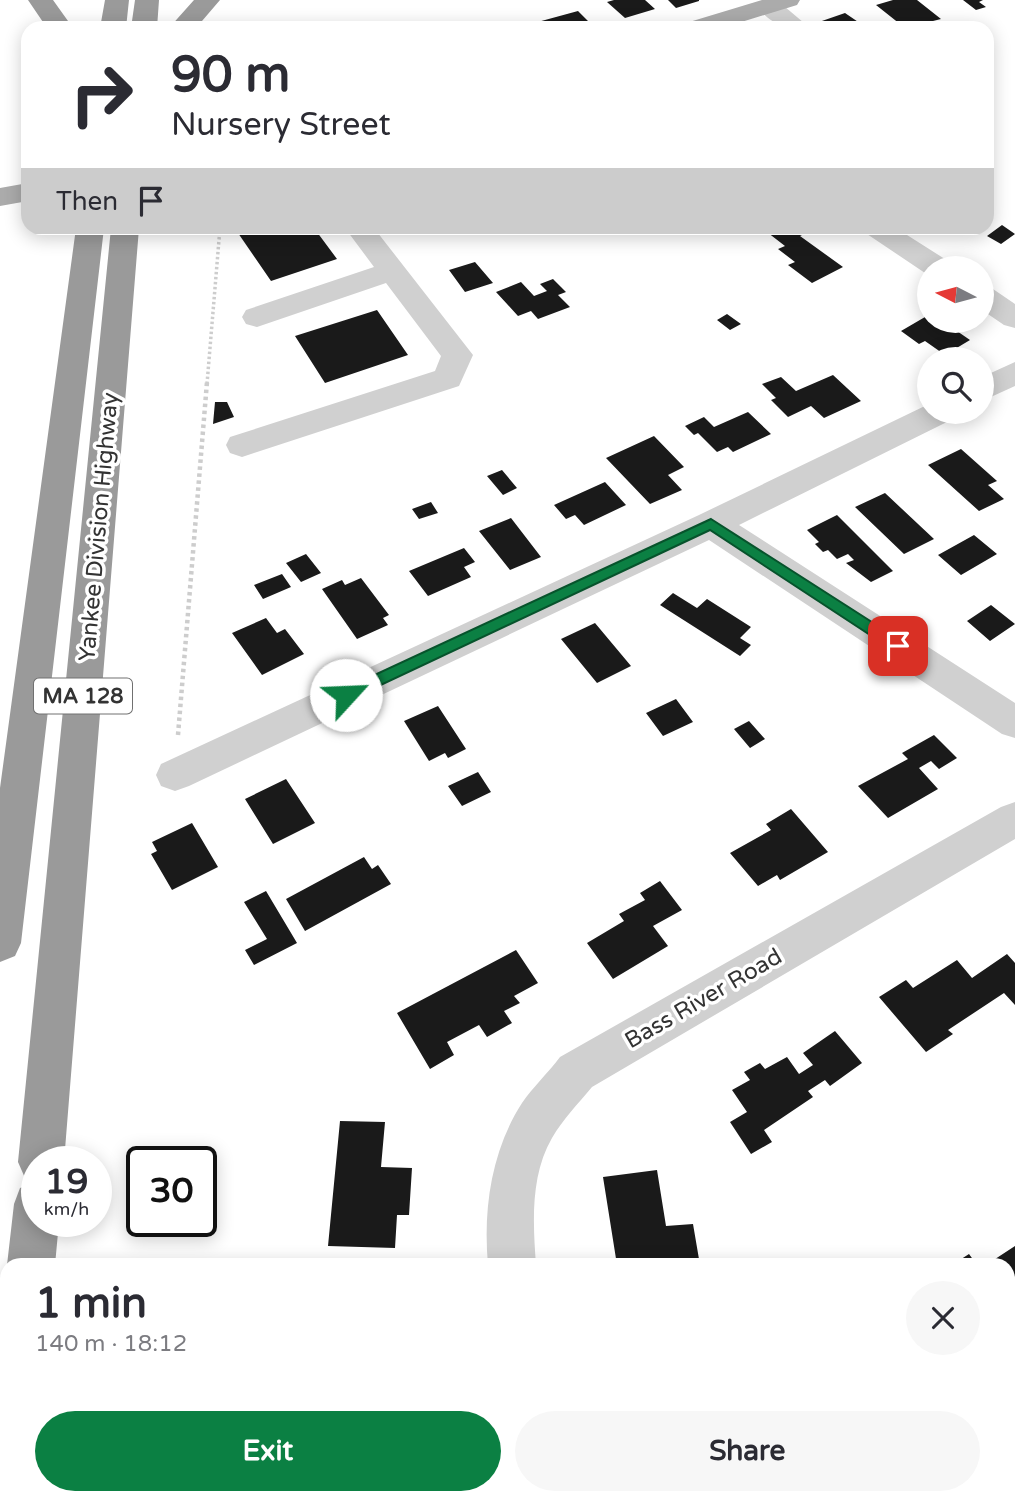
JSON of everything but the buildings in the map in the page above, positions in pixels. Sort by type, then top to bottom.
[{"type":"highway","points":[[40,0],[55,21]]},
{"type":"highway","points":[[114,21],[117,0]]},
{"type":"highway","points":[[145,21],[147,0]]},
{"type":"highway","points":[[188,21],[208,0]]},
{"type":"highway","name":"Yankee Division Highway","points":[[0,943],[106,235]]},
{"type":"highway","name":"Yankee Division Highway","points":[[42,1146],[107,235]]},
{"type":"highway","points":[[32,1258],[34,1237]]},
{"type":"main road","points":[[725,21],[778,3]]},
{"type":"main road","points":[[0,197],[21,193]]},
{"type":"street","points":[[778,3],[792,21]]},
{"type":"street","points":[[242,445],[448,378],[457,355],[365,235]]},
{"type":"street","points":[[888,235],[920,256]]},
{"type":"street","points":[[257,317],[393,271]]},
{"type":"street","points":[[994,304],[1015,318]]},
{"type":"street","points":[[994,384],[1015,373]]},
{"type":"street","points":[[175,775],[711,524],[917,423]]},
{"type":"street","points":[[711,524],[1015,723]]},
{"type":"street","name":"Bass River Road","points":[[511,1258],[508,1233],[515,1174],[533,1127],[576,1072],[1015,819]]},
{"type":"path","points":[[175,775],[219,235]]},
{"type":"route","points":[[346,695],[711,524],[898,646]]}]
